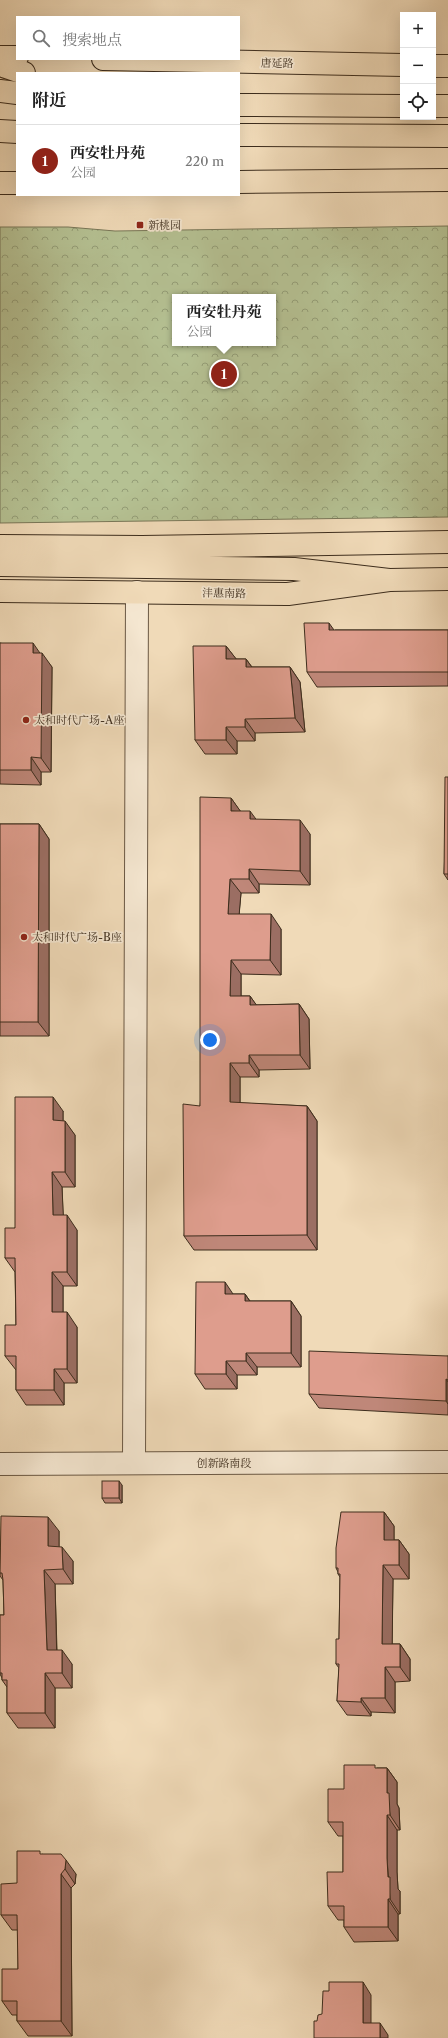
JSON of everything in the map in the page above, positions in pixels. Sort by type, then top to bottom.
[{"type":"main road","points":[[0,57],[16,58]]},
{"type":"main road","name":"唐延路","points":[[146,60],[400,66]]},
{"type":"main road","points":[[0,65],[21,72]]},
{"type":"main road","points":[[436,66],[448,66]]},
{"type":"main road","points":[[0,91],[16,93]]},
{"type":"main road","points":[[240,105],[400,106]]},
{"type":"main road","points":[[436,106],[448,106]]},
{"type":"main road","points":[[0,131],[16,132]]},
{"type":"main road","points":[[240,135],[448,136]]},
{"type":"main road","points":[[240,182],[448,180]]},
{"type":"main road","points":[[0,183],[16,183]]},
{"type":"main road","points":[[0,546],[142,547],[448,542]]},
{"type":"main road","points":[[0,565],[294,569],[389,580]]},
{"type":"main road","name":"沣惠南路","points":[[0,591],[288,594],[389,580],[448,579]]},
{"type":"street","points":[[134,1463],[137,592]]},
{"type":"street","name":"创新路南段","points":[[0,1464],[448,1462]]},
{"type":"green space","points":[[448,226],[448,517],[0,523],[0,227],[68,227],[115,231]]},
{"type":"building","points":[[304,623],[329,623],[329,630],[448,630],[448,672],[307,672]]},
{"type":"building","name":"太和时代广场-A座","points":[[0,643],[33,643],[33,653],[42,653],[41,758],[31,757],[31,770],[0,770]]},
{"type":"building","points":[[193,646],[226,646],[226,659],[246,659],[246,667],[290,667],[295,718],[245,719],[245,727],[226,727],[226,740],[195,740]]},
{"type":"building","points":[[445,777],[448,777],[448,874],[444,874]]},
{"type":"building","points":[[200,797],[231,798],[231,811],[250,811],[250,819],[300,820],[300,871],[249,869],[249,879],[230,879],[228,914],[271,914],[270,960],[231,960],[230,996],[250,996],[250,1005],[299,1004],[300,1055],[249,1055],[249,1063],[230,1063],[230,1102],[307,1106],[307,1235],[184,1236],[183,1104],[200,1106]]},
{"type":"building","name":"太和时代广场-B座","points":[[0,824],[39,824],[38,1022],[0,1022]]},
{"type":"building","points":[[15,1097],[53,1097],[53,1120],[65,1121],[65,1172],[52,1172],[53,1215],[67,1215],[67,1272],[52,1272],[52,1312],[67,1312],[67,1369],[54,1369],[54,1390],[16,1390],[16,1356],[5,1356],[5,1325],[16,1325],[15,1258],[5,1258],[5,1228],[15,1228]]},
{"type":"building","points":[[196,1282],[225,1282],[225,1294],[245,1294],[245,1301],[291,1301],[291,1353],[246,1353],[246,1361],[226,1361],[226,1374],[195,1374]]},
{"type":"building","points":[[309,1351],[448,1356],[446,1401],[309,1394]]},
{"type":"building","points":[[102,1481],[119,1481],[119,1498],[102,1498]]},
{"type":"building","points":[[341,1512],[384,1512],[384,1540],[399,1540],[399,1565],[383,1565],[382,1644],[400,1644],[400,1667],[385,1667],[385,1698],[361,1698],[361,1702],[337,1701],[339,1664],[336,1664],[336,1639],[339,1639],[340,1574],[338,1574],[338,1568],[336,1568],[336,1548]]},
{"type":"building","points":[[1,1516],[48,1517],[48,1546],[62,1547],[63,1569],[44,1570],[47,1650],[62,1650],[62,1673],[45,1673],[45,1713],[7,1713],[7,1680],[2,1680],[2,1673],[0,1673],[0,1615],[4,1615],[3,1580],[2,1573],[0,1573]]},
{"type":"building","points":[[344,1765],[375,1765],[375,1768],[387,1768],[387,1793],[389,1793],[390,1815],[387,1815],[387,1858],[388,1877],[390,1877],[388,1927],[344,1927],[344,1906],[328,1906],[327,1872],[343,1872],[343,1822],[328,1822],[328,1789],[344,1789]]},
{"type":"building","points":[[17,1851],[40,1851],[40,1854],[61,1854],[66,1860],[65,1869],[61,1874],[61,2021],[17,2021],[17,2001],[2,2001],[2,1969],[18,1969],[17,1915],[1,1915],[1,1884],[17,1883]]},
{"type":"building","points":[[329,1982],[363,1982],[363,2023],[380,2023],[380,2038],[314,2038],[314,2021],[317,2021],[318,2015],[322,2014],[323,1991],[329,1991]]},
{"type":"place","name":"新桃园","points":[[140,225]]},
{"type":"place","name":"西安牡丹苑","points":[[224,374]]},
{"type":"place","name":"太和时代广场-A座","points":[[26,720]]},
{"type":"place","name":"太和时代广场-B座","points":[[24,937]]}]
